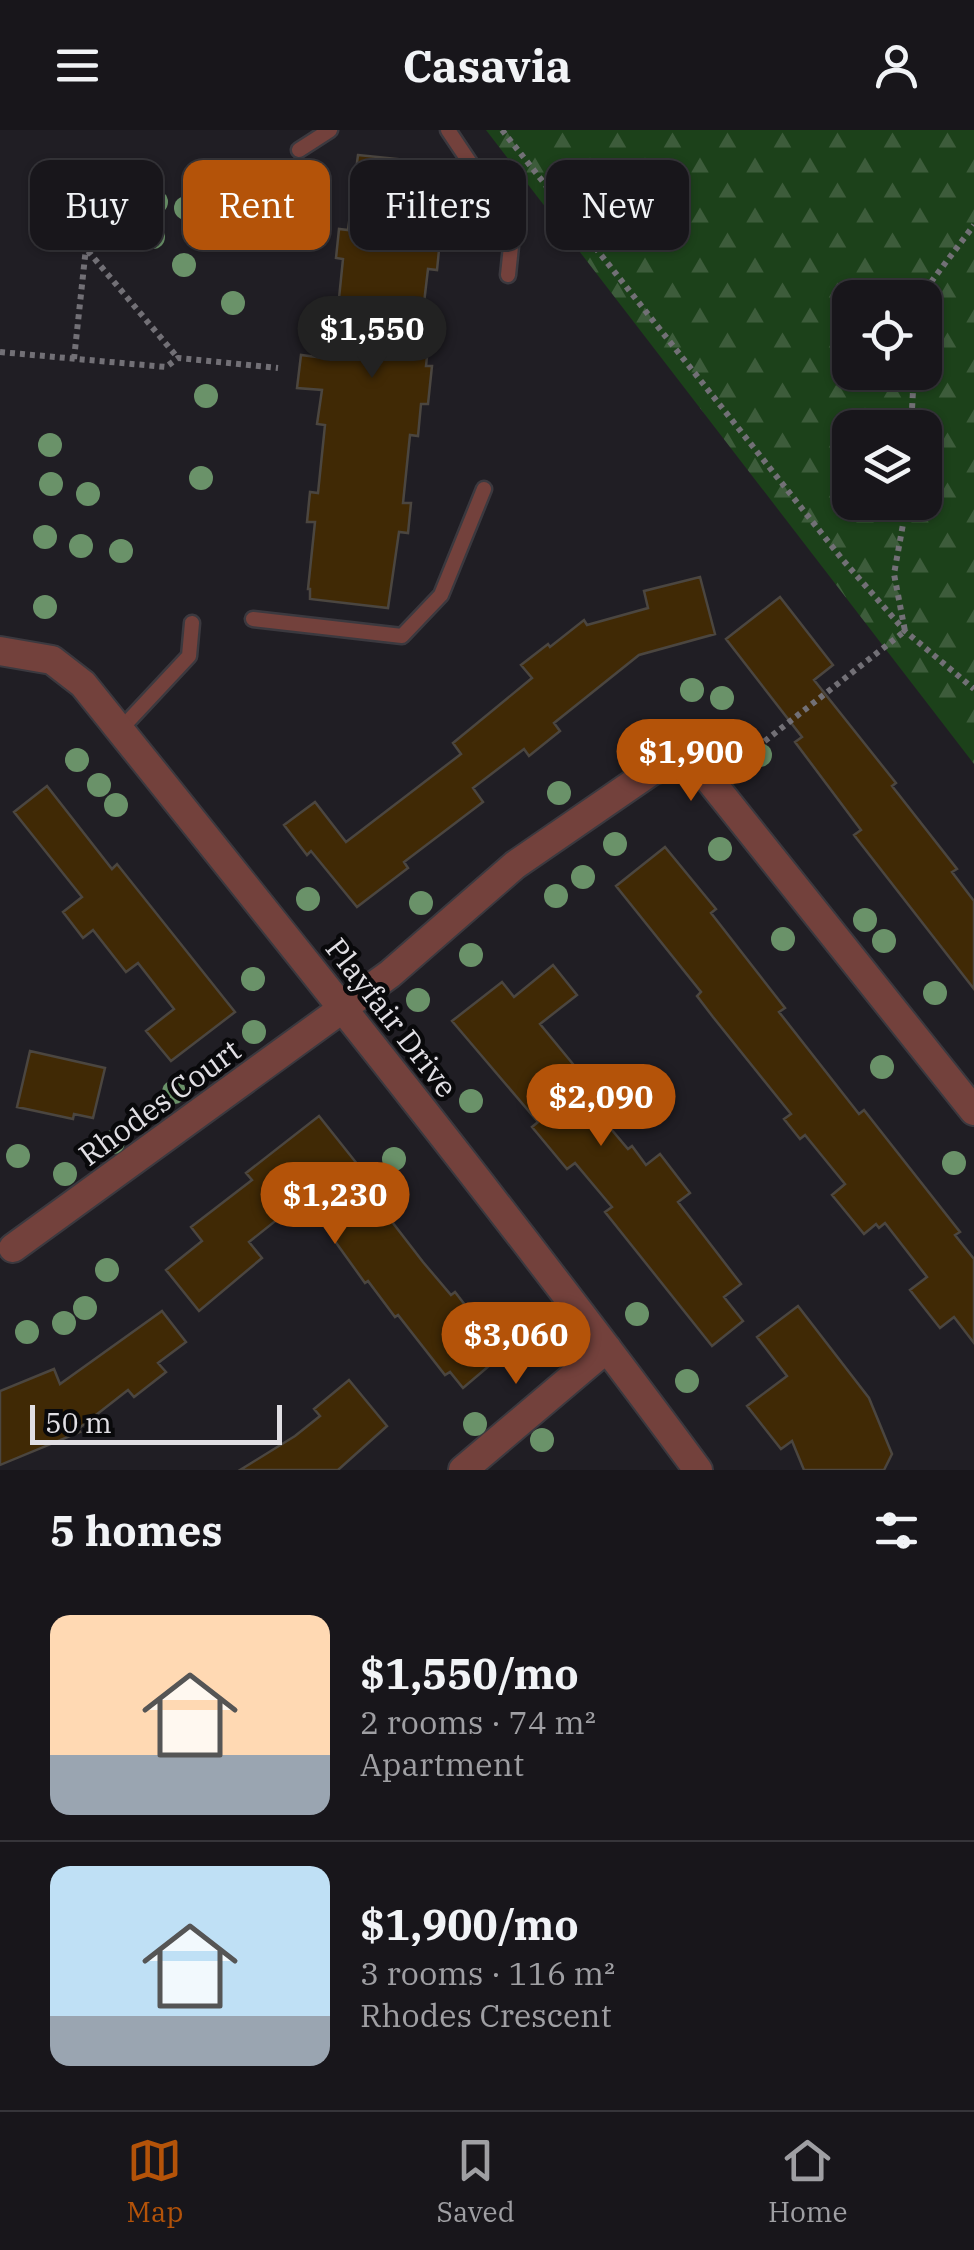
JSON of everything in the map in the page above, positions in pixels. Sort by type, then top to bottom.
[{"type":"street","name":"Playfair Drive","points":[[0,650],[52,660],[82,684],[344,1008],[698,1470]]},
{"type":"street","name":"Rhodes Court","points":[[14,1248],[390,974],[515,864],[653,770],[681,762],[704,774]]},
{"type":"street","points":[[704,774],[974,1111]]},
{"type":"street","points":[[462,1470],[608,1348]]},
{"type":"lane","points":[[299,150],[330,130]]},
{"type":"lane","points":[[448,130],[513,227],[508,274]]},
{"type":"lane","points":[[253,619],[402,636],[440,595],[484,490]]},
{"type":"lane","points":[[120,730],[189,656],[192,623]]},
{"type":"path","points":[[502,130],[842,559],[905,631],[974,689]]},
{"type":"path","points":[[933,280],[974,225]]},
{"type":"path","points":[[87,250],[178,358]]},
{"type":"path","points":[[74,359],[87,250]]},
{"type":"path","points":[[0,352],[166,367],[178,358],[278,368]]},
{"type":"path","points":[[903,520],[894,574],[905,631]]},
{"type":"path","points":[[704,774],[756,748],[905,631]]},
{"type":"green space","points":[[486,130],[974,130],[974,764],[578,250],[689,250],[689,160],[546,160],[546,208],[526,182],[526,160],[509,160]]},
{"type":"building","points":[[358,155],[407,160],[357,160]]},
{"type":"building","points":[[350,215],[350,250],[439,250],[437,270],[428,269],[420,337],[429,338],[426,366],[432,366],[428,404],[421,404],[418,436],[410,435],[403,503],[411,503],[408,533],[399,532],[388,608],[310,599],[308,589],[315,522],[307,522],[310,492],[318,493],[325,425],[317,424],[322,390],[297,388],[301,355],[325,358],[329,327],[336,328],[343,259],[336,258],[339,229],[348,230]]},
{"type":"building","points":[[700,577],[715,634],[639,655],[554,723],[560,731],[529,756],[524,749],[473,788],[483,802],[404,862],[408,868],[357,907],[284,825],[315,802],[346,842],[461,754],[453,743],[532,678],[521,665],[548,644],[550,647],[584,620],[587,625],[648,608],[644,591]]},
{"type":"building","points":[[780,597],[833,665],[814,680],[896,783],[892,786],[957,869],[952,872],[974,901],[974,989],[854,835],[861,830],[795,742],[802,737],[726,639]]},
{"type":"building","points":[[47,786],[112,869],[117,864],[235,1012],[171,1061],[146,1031],[174,1009],[138,963],[126,972],[93,930],[83,938],[63,912],[82,897],[14,812]]},
{"type":"building","points":[[665,847],[716,909],[711,913],[785,1008],[779,1012],[859,1114],[864,1110],[960,1232],[955,1235],[974,1259],[974,1343],[954,1317],[940,1328],[910,1290],[927,1277],[885,1223],[879,1228],[876,1224],[864,1234],[832,1195],[845,1184],[805,1135],[800,1139],[784,1119],[791,1114],[616,886]]},
{"type":"building","points":[[553,965],[577,995],[540,1024],[582,1075],[572,1083],[646,1165],[660,1154],[690,1193],[678,1202],[741,1284],[724,1297],[743,1321],[712,1346],[605,1212],[612,1207],[575,1163],[567,1169],[532,1127],[538,1122],[452,1021],[502,982],[514,997]]},
{"type":"building","points":[[30,1051],[105,1068],[93,1118],[74,1114],[73,1119],[17,1107]]},
{"type":"building","points":[[319,1116],[358,1165],[352,1170],[423,1262],[451,1295],[455,1292],[503,1354],[463,1388],[450,1372],[445,1375],[398,1315],[395,1317],[368,1281],[365,1283],[304,1198],[249,1242],[262,1258],[199,1311],[166,1270],[202,1241],[191,1227],[252,1180],[246,1173]]},
{"type":"building","points":[[798,1306],[869,1398],[892,1454],[884,1470],[804,1470],[792,1441],[781,1449],[747,1406],[787,1376],[757,1337]]},
{"type":"building","points":[[162,1311],[186,1342],[158,1363],[166,1372],[134,1397],[128,1390],[78,1429],[80,1432],[0,1465],[0,1391],[54,1369],[60,1384]]},
{"type":"building","points":[[349,1380],[387,1426],[338,1470],[240,1470],[320,1416],[314,1409]]}]
